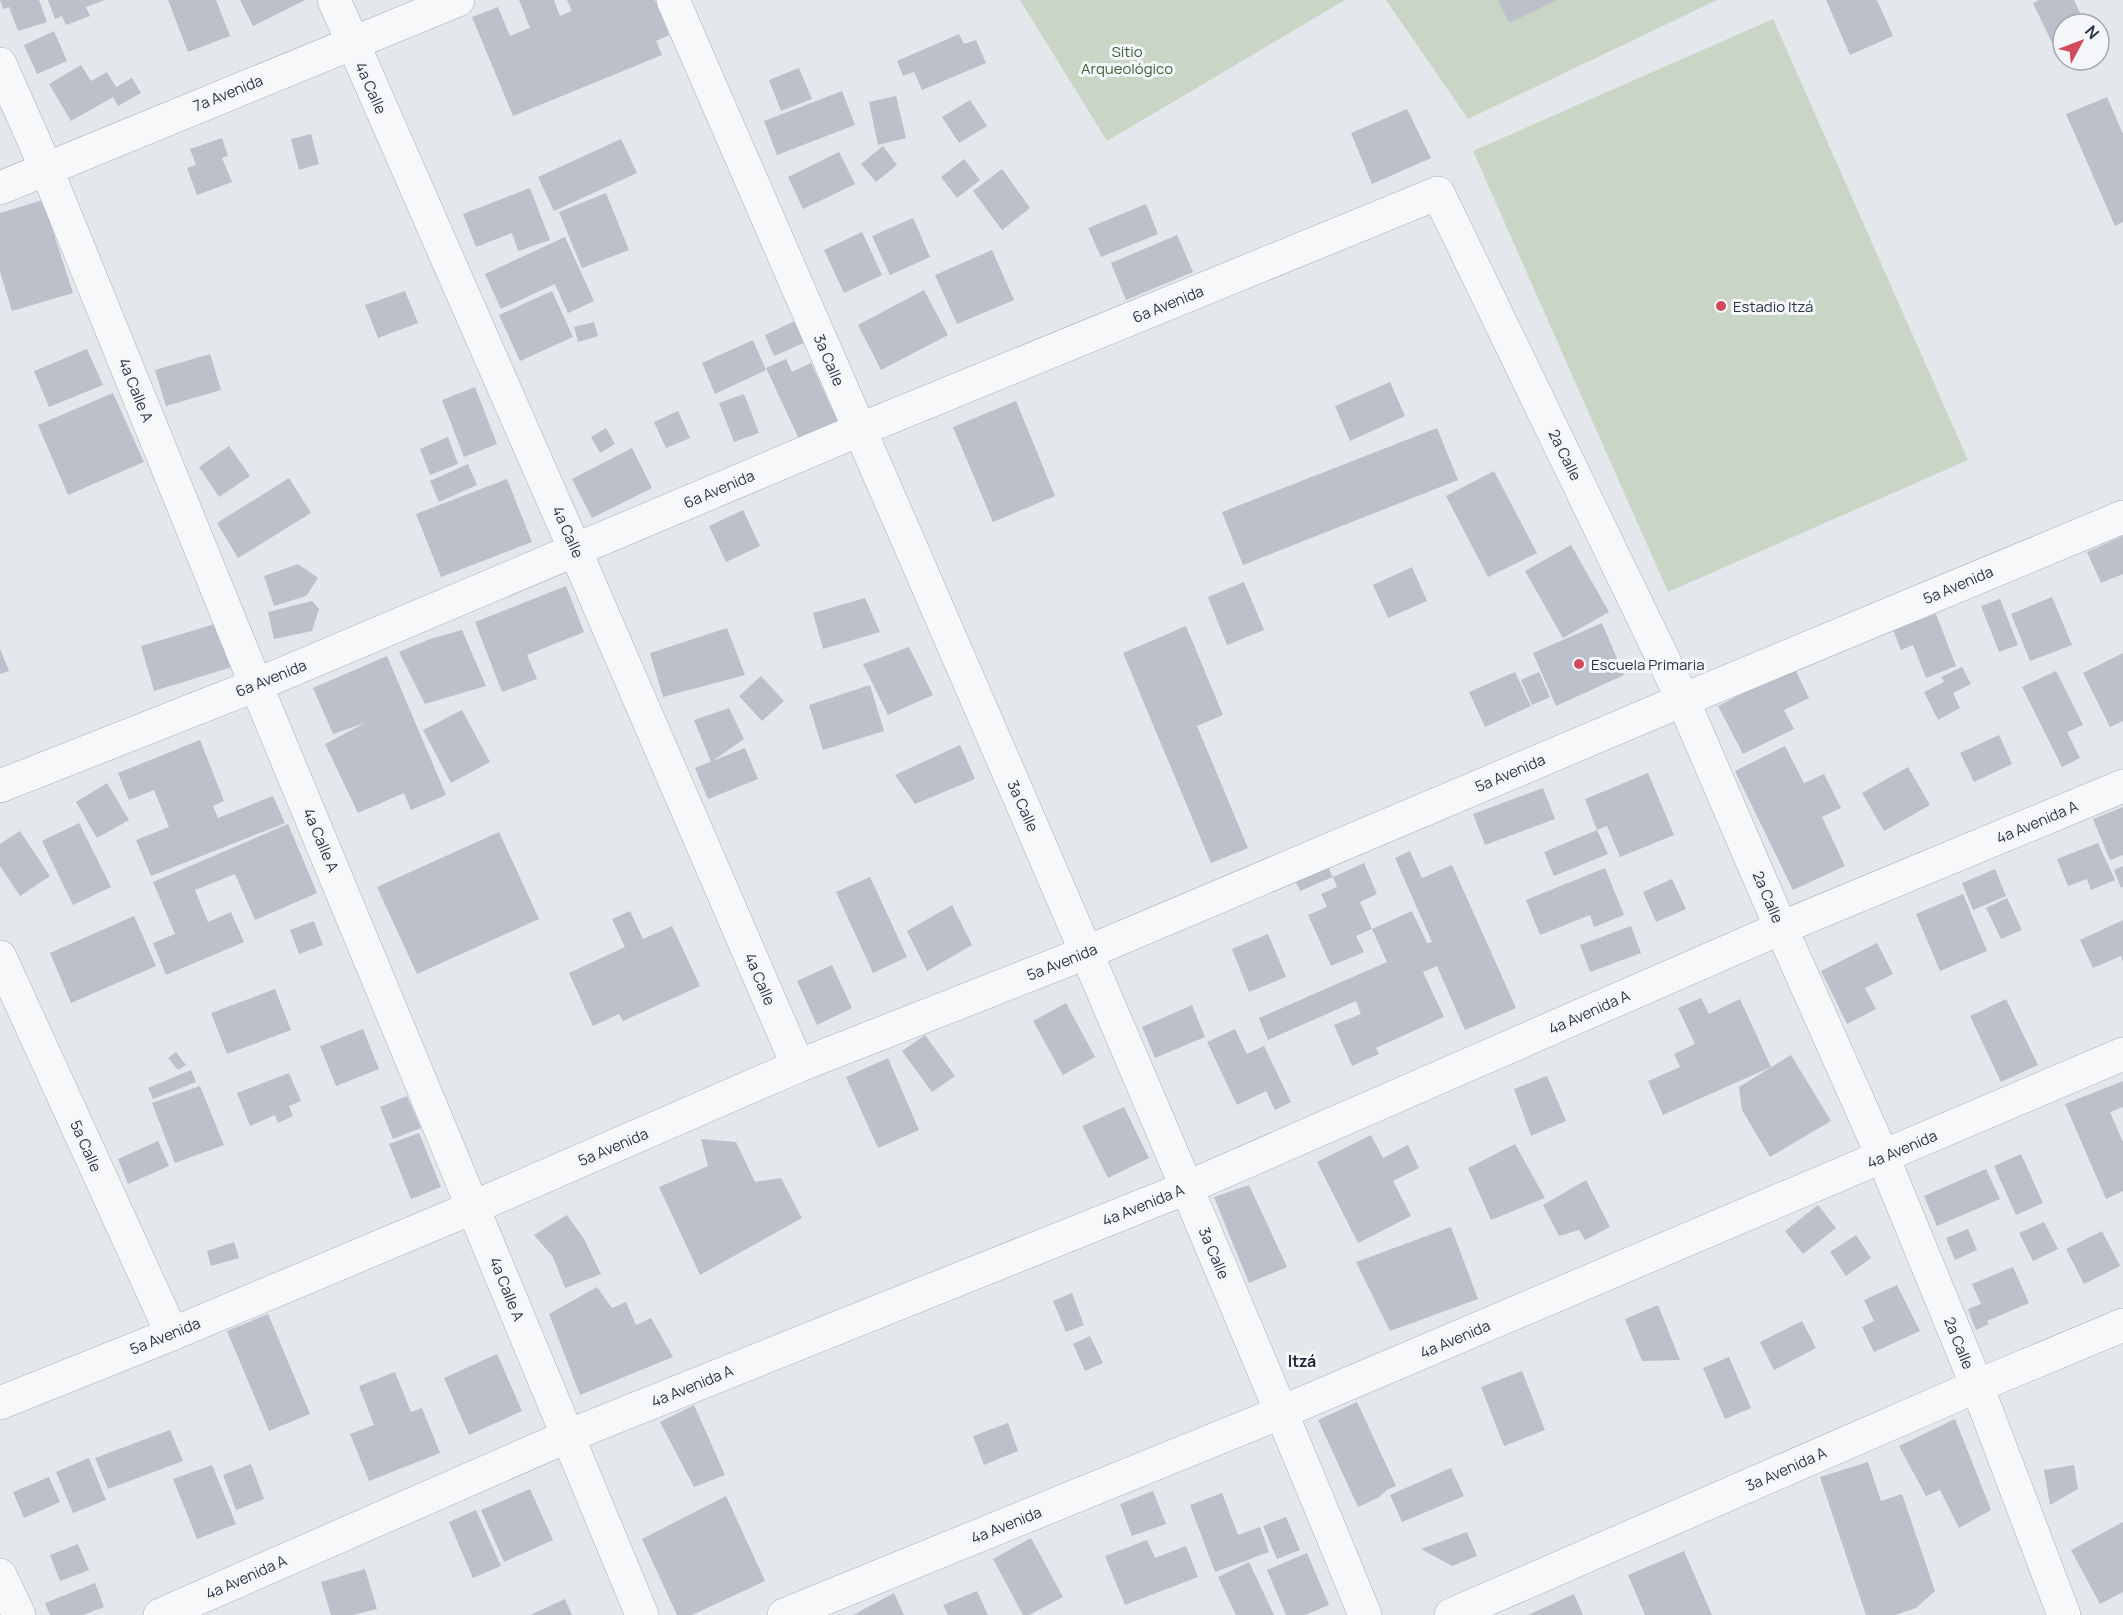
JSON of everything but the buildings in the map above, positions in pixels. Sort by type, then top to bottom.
[{"type":"street","name":"4a Calle","points":[[334,0],[798,1066]]},
{"type":"street","name":"7a Avenida","points":[[0,188],[458,0]]},
{"type":"street","name":"3a Calle","points":[[673,0],[1088,952],[1365,1615]]},
{"type":"street","name":"4a Calle A","points":[[0,64],[46,168],[256,685],[642,1615]]},
{"type":"street","name":"6a Avenida","points":[[0,786],[256,685],[859,430],[1438,193]]},
{"type":"street","name":"2a Calle","points":[[1438,193],[1683,700],[1883,1157],[1977,1386],[2064,1615]]},
{"type":"street","name":"5a Avenida","points":[[0,1403],[172,1334],[474,1207],[798,1066],[1088,952],[2123,517]]},
{"type":"street","name":"4a Avenida A","points":[[160,1615],[568,1436],[1186,1188],[1781,928],[2123,786]]},
{"type":"street","name":"5a Calle","points":[[0,957],[172,1334]]},
{"type":"street","name":"4a Avenida","points":[[784,1615],[1282,1413],[2123,1054]]},
{"type":"street","name":"3a Avenida A","points":[[1451,1615],[1977,1386],[2123,1325]]},
{"type":"street","points":[[0,1575],[19,1615]]},
{"type":"green space","name":"Sitio Arqueológico","points":[[1020,0],[1345,0],[1107,141]]},
{"type":"green space","points":[[1386,0],[1717,0],[1468,119]]},
{"type":"green space","name":"Estadio Itzá","points":[[1773,19],[1968,460],[1668,592],[1473,151]]},
{"type":"place","name":"Estadio Itzá","points":[[1721,306]]},
{"type":"place","name":"Escuela Primaria","points":[[1579,664]]},
{"type":"district","name":"Itzá","points":[[1302,1361]]}]
